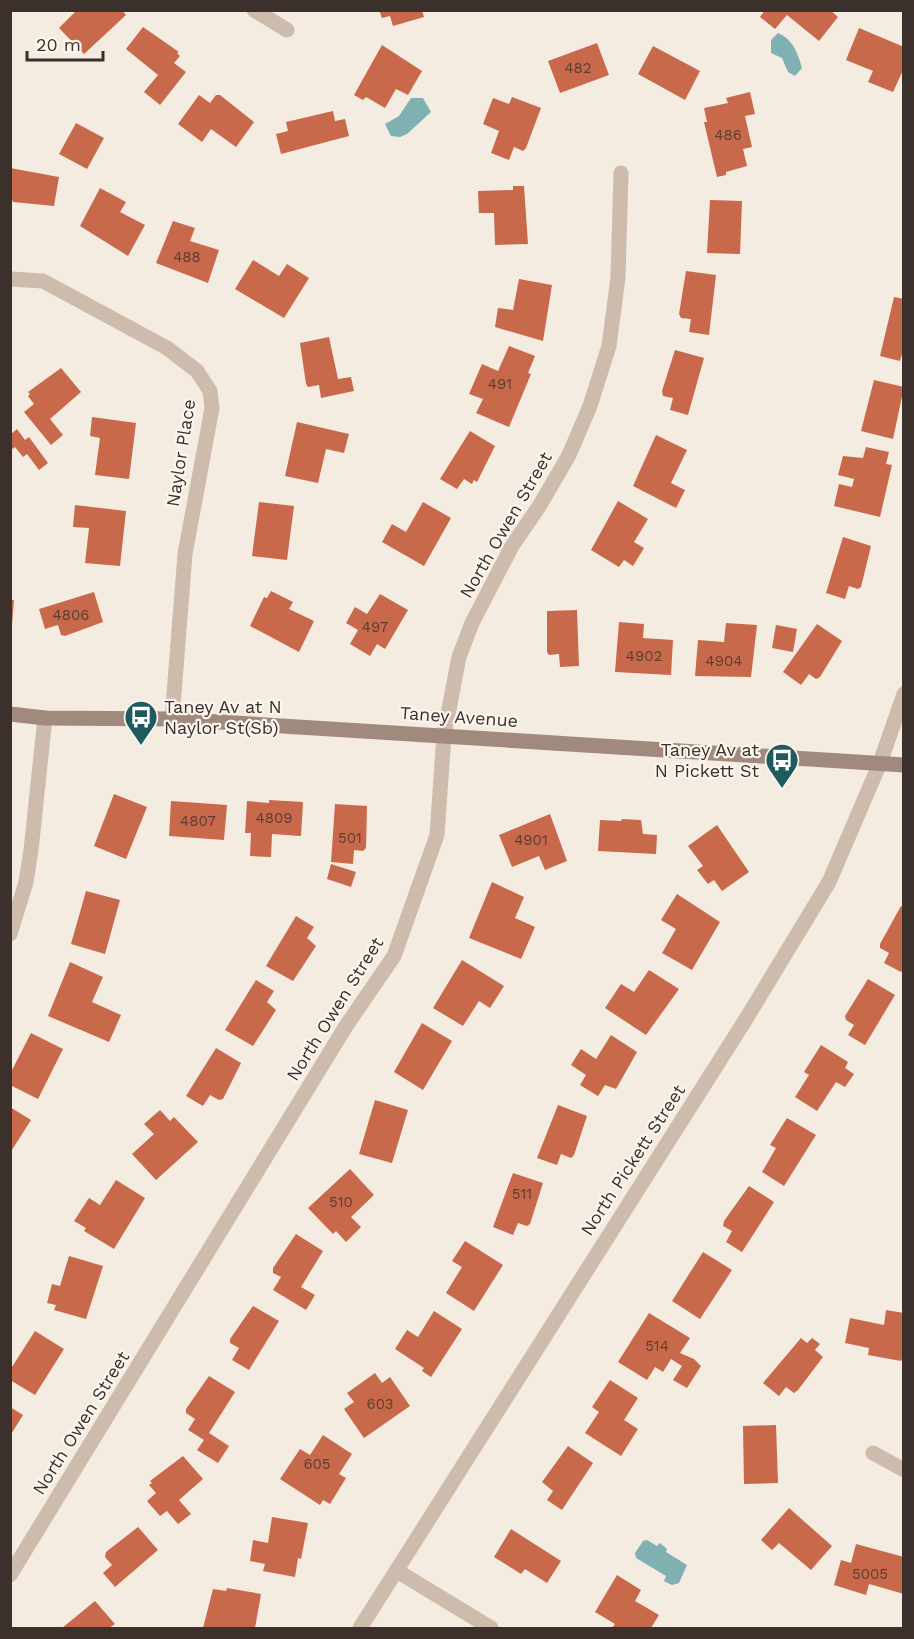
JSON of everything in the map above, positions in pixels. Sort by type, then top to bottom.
[{"type":"street","points":[[254,10],[287,30]]},
{"type":"street","name":"North Owen Street","points":[[10,1575],[346,1026],[394,956],[437,835],[444,735],[459,657],[472,623],[512,546],[569,456],[590,406],[609,346],[618,278],[621,173]]},
{"type":"street","name":"Naylor Place","points":[[10,279],[43,281],[142,333],[187,362],[197,371],[210,391],[212,408],[185,554],[172,719]]},
{"type":"street","name":"North Pickett Street","points":[[360,1629],[746,1019],[829,882],[880,763],[903,694]]},
{"type":"street","name":"Taney Avenue","points":[[10,714],[45,718],[172,719],[903,765]]},
{"type":"street","points":[[10,934],[26,882],[32,850],[45,718]]},
{"type":"street","points":[[873,1453],[903,1470]]},
{"type":"street","points":[[397,1571],[491,1629]]},
{"type":"water","points":[[778,33],[788,39],[799,57],[802,68],[795,76],[788,72],[782,58],[771,53],[771,40]]},
{"type":"water","points":[[411,98],[423,98],[431,112],[407,134],[400,137],[391,136],[385,124],[399,116]]},
{"type":"water","points":[[647,1540],[657,1546],[660,1543],[667,1549],[666,1552],[687,1565],[679,1583],[672,1585],[664,1581],[666,1576],[636,1558],[635,1553],[643,1541]]},
{"type":"building","points":[[77,10],[122,10],[126,15],[84,54],[59,28]]},
{"type":"building","points":[[379,10],[422,10],[424,17],[393,26],[390,16],[382,18]]},
{"type":"building","points":[[765,10],[830,10],[838,17],[819,41],[787,15],[775,29],[760,17]]},
{"type":"building","points":[[143,27],[179,52],[177,53],[180,56],[174,63],[186,72],[160,105],[144,92],[158,75],[126,49]]},
{"type":"building","points":[[859,28],[904,47],[904,68],[893,92],[868,82],[873,71],[846,60]]},
{"type":"building","points":[[597,43],[609,75],[560,93],[548,61]]},
{"type":"building","points":[[382,45],[422,71],[408,95],[396,89],[385,108],[366,97],[363,100],[354,95]]},
{"type":"building","points":[[653,46],[700,71],[685,100],[638,74]]},
{"type":"building","points":[[750,92],[755,114],[745,116],[752,147],[743,149],[747,166],[717,177],[704,122],[707,122],[704,108],[728,103],[726,98]]},
{"type":"building","points":[[199,95],[210,103],[216,95],[220,95],[254,122],[236,147],[211,129],[202,142],[178,124]]},
{"type":"building","points":[[512,97],[541,108],[526,148],[523,151],[514,147],[509,160],[491,153],[499,131],[483,124],[493,98],[509,104]]},
{"type":"building","points":[[333,111],[335,121],[345,119],[349,136],[281,154],[276,134],[288,131],[286,122]]},
{"type":"building","points":[[76,123],[104,138],[87,169],[59,154]]},
{"type":"building","points":[[10,168],[59,177],[54,206],[13,202]]},
{"type":"building","points":[[513,186],[524,186],[528,244],[495,245],[494,213],[479,213],[478,191],[513,190]]},
{"type":"building","points":[[100,188],[126,202],[120,212],[145,225],[128,256],[80,226]]},
{"type":"building","points":[[710,200],[742,201],[740,254],[707,253]]},
{"type":"building","points":[[173,221],[195,228],[190,241],[219,250],[208,283],[156,263]]},
{"type":"building","points":[[253,260],[279,276],[287,264],[309,278],[284,318],[235,289]]},
{"type":"building","points":[[686,271],[716,275],[709,335],[689,332],[691,319],[681,318],[679,314]]},
{"type":"building","points":[[519,279],[552,285],[543,341],[495,327],[498,308],[513,310]]},
{"type":"building","points":[[894,297],[904,299],[904,347],[900,361],[880,356]]},
{"type":"building","points":[[329,337],[338,379],[351,377],[354,391],[321,398],[319,385],[308,387],[306,384],[300,343]]},
{"type":"building","points":[[509,346],[535,356],[528,373],[531,374],[509,427],[476,413],[483,399],[469,394],[482,364],[498,371]]},
{"type":"building","points":[[675,350],[704,358],[688,415],[670,410],[673,398],[663,396],[662,391]]},
{"type":"building","points":[[61,368],[81,392],[50,419],[63,435],[51,445],[24,412],[34,404],[28,392]]},
{"type":"building","points":[[874,380],[904,387],[893,439],[861,431]]},
{"type":"building","points":[[92,417],[136,423],[129,479],[95,475],[100,438],[90,436]]},
{"type":"building","points":[[297,422],[349,434],[344,453],[326,449],[318,483],[285,476]]},
{"type":"building","points":[[17,429],[25,440],[29,437],[48,463],[39,470],[27,454],[23,457],[15,447],[13,449],[10,445],[10,435]]},
{"type":"building","points":[[470,431],[495,446],[477,482],[474,480],[472,484],[464,479],[457,489],[440,479]]},
{"type":"building","points":[[656,435],[687,450],[671,483],[685,490],[676,508],[633,486]]},
{"type":"building","points":[[866,447],[889,452],[886,464],[892,465],[880,517],[834,506],[839,484],[852,487],[854,479],[838,475],[843,456],[863,458]]},
{"type":"building","points":[[618,501],[648,519],[634,542],[644,548],[633,566],[624,560],[619,567],[591,550]]},
{"type":"building","points":[[259,502],[294,506],[287,560],[252,556]]},
{"type":"building","points":[[423,502],[451,518],[424,566],[382,542],[392,524],[406,532]]},
{"type":"building","points":[[75,505],[126,511],[120,566],[85,563],[89,528],[73,527]]},
{"type":"building","points":[[843,537],[871,546],[861,587],[858,589],[849,586],[845,599],[826,593]]},
{"type":"building","points":[[271,591],[293,602],[289,609],[314,621],[299,652],[250,626],[264,597],[267,598]]},
{"type":"building","points":[[94,592],[103,622],[65,636],[61,635],[58,625],[45,629],[39,609]]},
{"type":"building","points":[[380,594],[408,610],[385,649],[377,644],[370,656],[350,644],[358,630],[346,623],[355,607],[367,614]]},
{"type":"building","points":[[10,600],[14,600],[12,625],[10,625]]},
{"type":"building","points":[[577,610],[579,666],[560,667],[559,654],[549,655],[547,652],[547,611]]},
{"type":"building","points":[[619,622],[644,624],[643,638],[673,640],[671,675],[615,672]]},
{"type":"building","points":[[726,623],[757,625],[751,677],[695,676],[698,640],[724,642]]},
{"type":"building","points":[[817,624],[842,641],[820,677],[816,679],[809,674],[801,685],[783,672]]},
{"type":"building","points":[[776,625],[797,629],[793,652],[772,648]]},
{"type":"building","points":[[114,794],[147,807],[126,859],[94,846]]},
{"type":"building","points":[[269,800],[303,802],[301,836],[272,834],[271,857],[250,856],[251,833],[245,833],[247,801],[269,803]]},
{"type":"building","points":[[171,801],[227,805],[224,840],[169,836]]},
{"type":"building","points":[[335,804],[367,806],[366,848],[363,851],[354,850],[353,864],[331,862]]},
{"type":"building","points":[[550,814],[567,861],[545,870],[539,856],[512,867],[499,835]]},
{"type":"building","points":[[622,819],[641,820],[643,834],[657,835],[656,854],[598,851],[600,820],[621,821]]},
{"type":"building","points":[[717,825],[749,872],[722,891],[714,880],[708,884],[697,870],[703,866],[688,846]]},
{"type":"building","points":[[331,864],[356,872],[351,887],[327,879]]},
{"type":"building","points":[[492,882],[524,897],[515,918],[535,927],[521,959],[469,938]]},
{"type":"building","points":[[86,891],[120,900],[105,954],[71,944]]},
{"type":"building","points":[[677,894],[720,922],[692,970],[662,953],[676,929],[661,920]]},
{"type":"building","points":[[901,906],[904,908],[904,967],[901,972],[884,963],[889,953],[880,948],[880,944]]},
{"type":"building","points":[[296,916],[314,927],[307,938],[316,946],[293,981],[266,966]]},
{"type":"building","points":[[462,960],[504,986],[490,1008],[479,1001],[463,1026],[433,1008]]},
{"type":"building","points":[[70,962],[103,977],[92,1002],[121,1015],[109,1042],[48,1016]]},
{"type":"building","points":[[649,970],[679,989],[646,1035],[605,1008],[621,984],[634,992]]},
{"type":"building","points":[[868,979],[895,995],[865,1045],[848,1035],[854,1025],[846,1020],[845,1016]]},
{"type":"building","points":[[256,980],[274,991],[267,1002],[276,1010],[253,1046],[225,1030]]},
{"type":"building","points":[[422,1023],[452,1041],[423,1090],[394,1072]]},
{"type":"building","points":[[31,1033],[63,1049],[38,1099],[10,1085],[10,1074]]},
{"type":"building","points":[[611,1035],[637,1052],[616,1089],[605,1085],[598,1096],[580,1085],[586,1075],[571,1065],[581,1049],[596,1059]]},
{"type":"building","points":[[821,1045],[848,1062],[845,1068],[854,1074],[845,1087],[836,1082],[817,1111],[795,1097],[809,1075],[804,1072]]},
{"type":"building","points":[[216,1048],[241,1063],[223,1099],[219,1100],[210,1095],[203,1106],[186,1096]]},
{"type":"building","points":[[375,1100],[408,1110],[392,1163],[359,1154]]},
{"type":"building","points":[[558,1105],[587,1116],[574,1155],[571,1158],[561,1154],[557,1165],[537,1158]]},
{"type":"building","points":[[10,1107],[31,1120],[10,1153]]},
{"type":"building","points":[[160,1110],[170,1121],[174,1117],[198,1142],[156,1180],[132,1154],[154,1134],[144,1124]]},
{"type":"building","points":[[787,1118],[816,1135],[784,1186],[762,1172],[776,1148],[770,1145]]},
{"type":"building","points":[[350,1169],[374,1195],[351,1217],[361,1227],[346,1242],[336,1231],[333,1234],[308,1208]]},
{"type":"building","points":[[513,1173],[543,1183],[530,1224],[527,1226],[518,1223],[513,1235],[493,1227]]},
{"type":"building","points":[[116,1180],[145,1198],[114,1249],[84,1231],[86,1228],[74,1221],[89,1198],[100,1205]]},
{"type":"building","points":[[749,1186],[774,1202],[742,1252],[726,1242],[732,1231],[723,1226],[724,1221]]},
{"type":"building","points":[[296,1234],[323,1251],[301,1287],[315,1295],[306,1310],[273,1290],[281,1277],[273,1273],[273,1268]]},
{"type":"building","points":[[465,1241],[503,1265],[474,1311],[446,1293],[462,1267],[452,1261]]},
{"type":"building","points":[[703,1252],[732,1270],[700,1319],[672,1301]]},
{"type":"building","points":[[69,1256],[103,1266],[86,1319],[54,1310],[56,1305],[47,1303],[52,1284],[60,1286]]},
{"type":"building","points":[[253,1306],[279,1321],[249,1370],[232,1360],[239,1348],[230,1343],[230,1339]]},
{"type":"building","points":[[886,1310],[904,1313],[904,1354],[901,1361],[868,1355],[869,1348],[845,1343],[850,1318],[884,1325]]},
{"type":"building","points":[[434,1311],[462,1329],[431,1377],[422,1371],[424,1368],[395,1349],[407,1330],[418,1337]]},
{"type":"building","points":[[649,1313],[690,1338],[680,1353],[694,1359],[701,1366],[687,1388],[673,1380],[682,1366],[671,1359],[663,1372],[655,1367],[647,1380],[618,1362]]},
{"type":"building","points":[[35,1331],[64,1349],[35,1395],[10,1380],[10,1370]]},
{"type":"building","points":[[801,1338],[807,1343],[812,1338],[820,1344],[815,1350],[823,1357],[798,1390],[794,1393],[786,1387],[779,1396],[763,1383]]},
{"type":"building","points":[[375,1373],[382,1383],[390,1377],[410,1406],[364,1438],[344,1409],[354,1402],[347,1393]]},
{"type":"building","points":[[209,1376],[235,1392],[209,1433],[229,1446],[218,1463],[197,1450],[204,1440],[188,1430],[195,1419],[186,1413],[186,1409]]},
{"type":"building","points":[[610,1380],[638,1398],[624,1420],[638,1429],[621,1456],[585,1433],[599,1412],[592,1407]]},
{"type":"building","points":[[10,1407],[23,1415],[10,1436]]},
{"type":"building","points":[[776,1425],[778,1483],[744,1484],[743,1426]]},
{"type":"building","points":[[323,1435],[352,1454],[339,1474],[346,1478],[330,1504],[323,1500],[320,1505],[280,1479],[300,1449],[310,1455]]},
{"type":"building","points":[[568,1446],[593,1463],[562,1510],[547,1500],[553,1491],[542,1482]]},
{"type":"building","points":[[183,1456],[203,1479],[179,1500],[191,1514],[178,1524],[167,1511],[160,1516],[147,1501],[156,1493],[149,1485],[152,1483],[150,1481]]},
{"type":"building","points":[[789,1508],[832,1546],[811,1570],[779,1543],[772,1550],[761,1540]]},
{"type":"building","points":[[272,1517],[308,1523],[295,1577],[263,1571],[265,1564],[250,1561],[253,1540],[268,1543]]},
{"type":"building","points":[[138,1527],[158,1550],[115,1587],[103,1573],[112,1565],[105,1557],[106,1552]]},
{"type":"building","points":[[511,1529],[561,1561],[547,1583],[525,1569],[521,1574],[494,1557]]},
{"type":"building","points":[[856,1544],[904,1557],[904,1594],[869,1584],[866,1595],[834,1585],[841,1560],[851,1563]]},
{"type":"building","points":[[617,1575],[641,1590],[635,1601],[659,1615],[651,1628],[612,1628],[615,1624],[595,1612]]},
{"type":"building","points":[[227,1588],[261,1594],[255,1628],[203,1628],[213,1589],[226,1591]]},
{"type":"building","points":[[95,1601],[115,1624],[109,1628],[62,1628]]},
{"type":"place","name":"Taney Av at N Naylor St(Sb)","points":[[141,746]]},
{"type":"place","name":"Taney Av at N Pickett St","points":[[782,789]]}]
